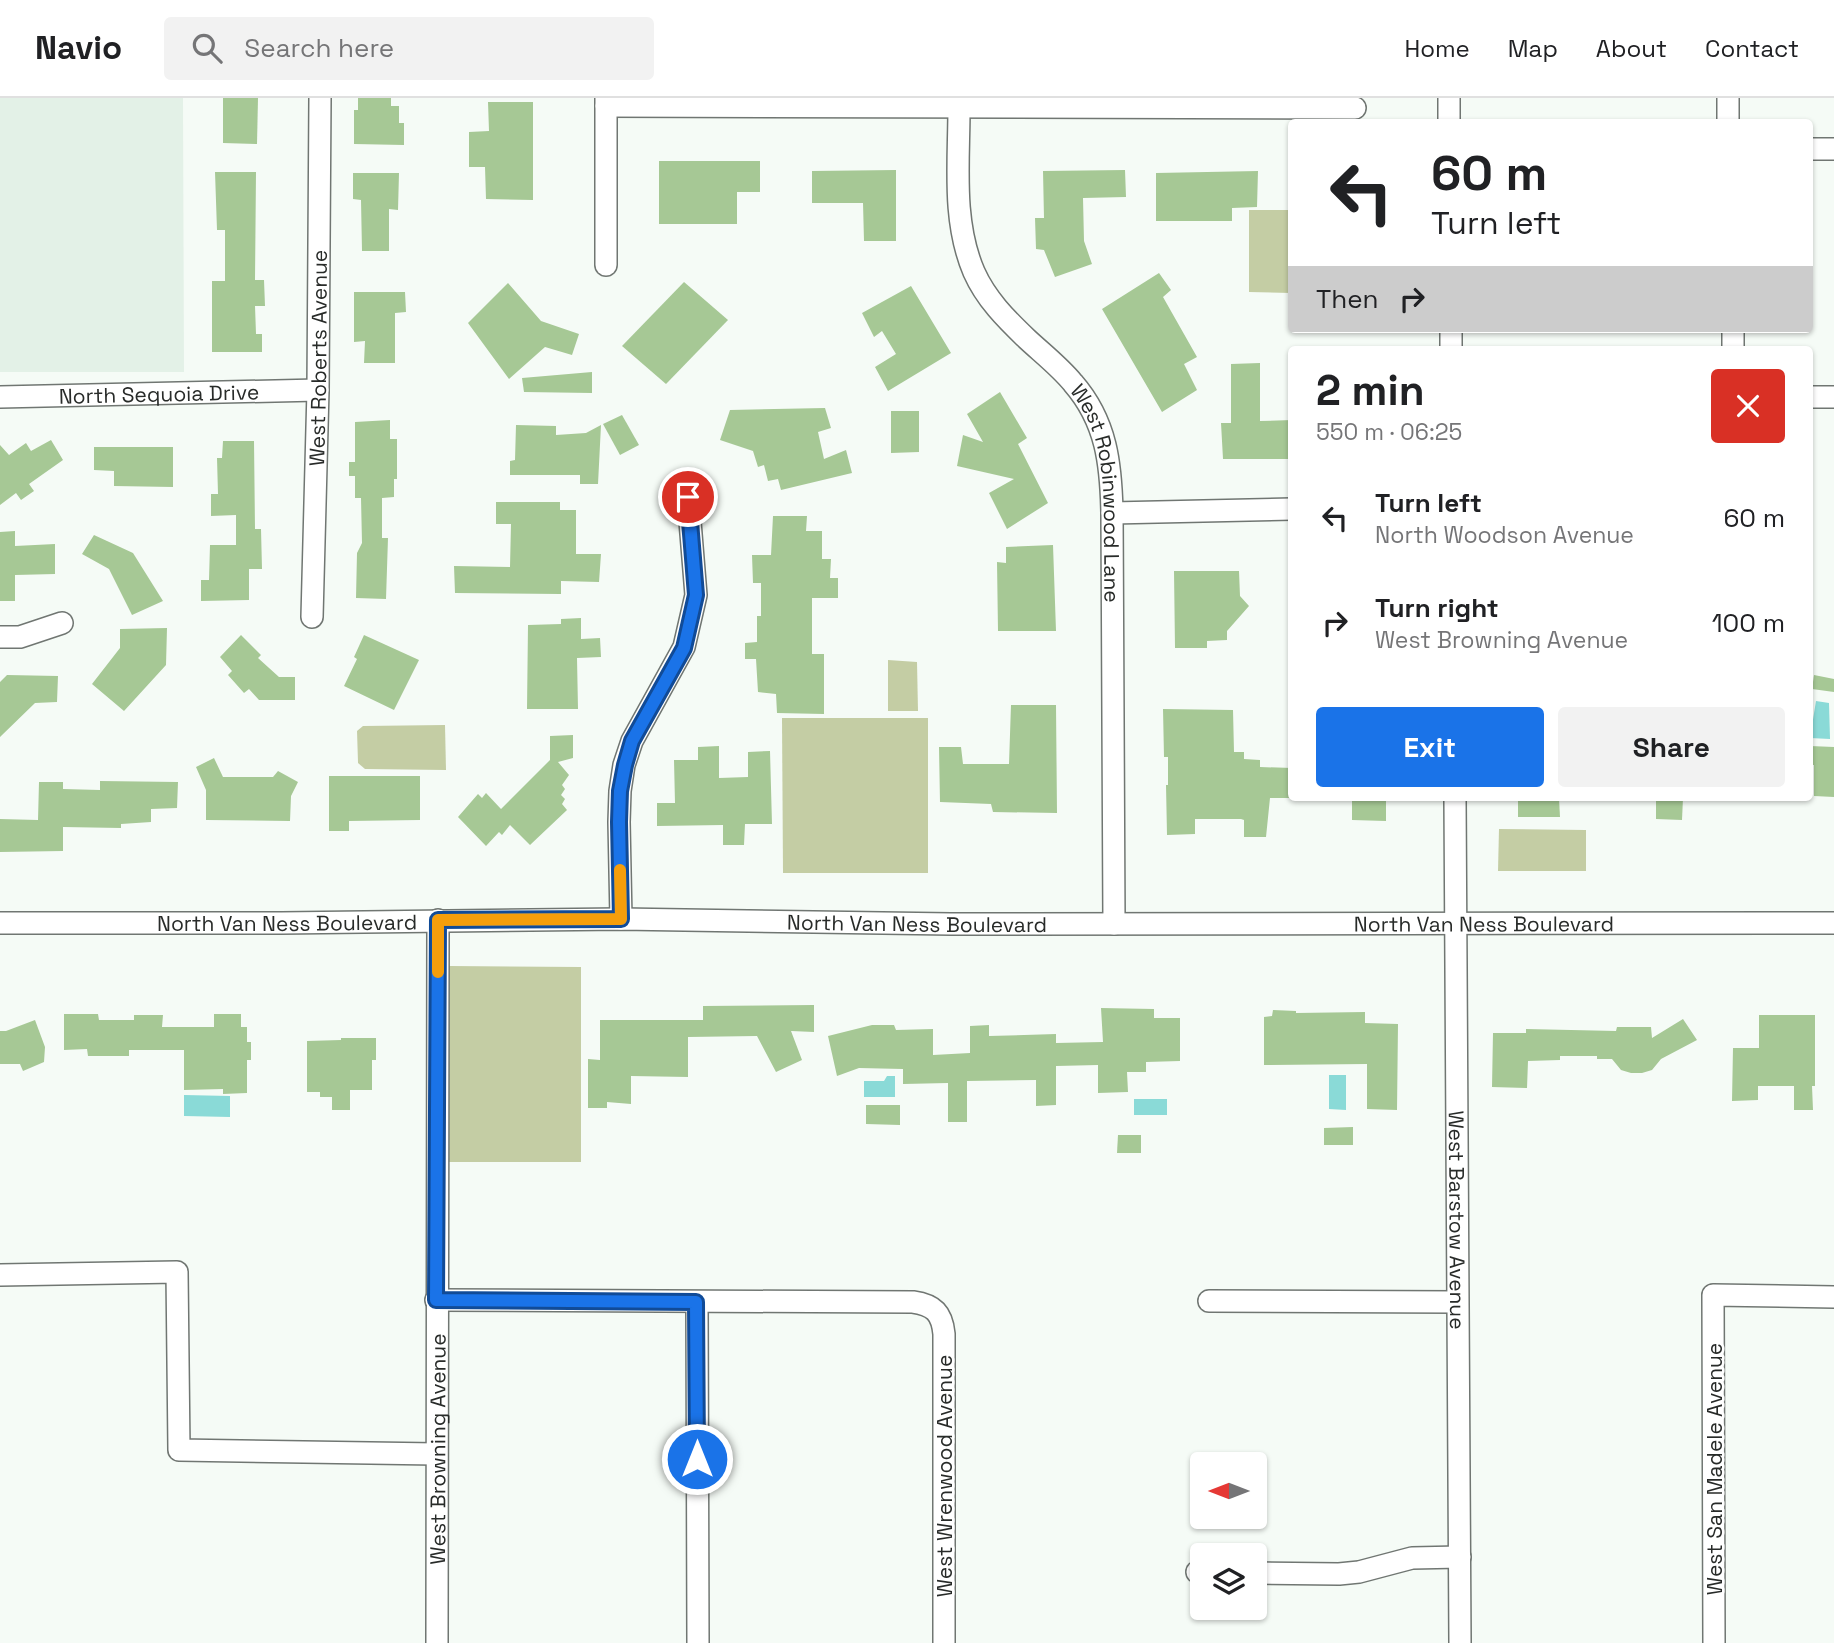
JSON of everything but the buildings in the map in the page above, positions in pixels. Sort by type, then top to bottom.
[{"type":"street","name":"West Roberts Avenue","points":[[312,617],[318,390],[320,98]]},
{"type":"street","points":[[1449,98],[1449,119]]},
{"type":"street","points":[[1728,98],[1728,119]]},
{"type":"street","points":[[606,265],[606,102],[959,108],[1355,108]]},
{"type":"street","name":"West Robinwood Lane","points":[[959,108],[959,208],[963,242],[975,273],[991,301],[1074,383],[1089,405],[1109,455],[1112,513],[1114,924]]},
{"type":"street","points":[[1813,149],[1834,149]]},
{"type":"street","name":"North Sequoia Drive","points":[[0,397],[318,390]]},
{"type":"street","points":[[1813,397],[1834,397]]},
{"type":"street","points":[[621,919],[619,822],[620,791],[625,765],[632,741],[684,648],[696,595],[688,497]]},
{"type":"street","points":[[1112,513],[1288,509]]},
{"type":"street","points":[[0,637],[20,637],[62,623]]},
{"type":"street","name":"West Barstow Avenue","points":[[1455,801],[1460,1643]]},
{"type":"street","name":"North Van Ness Boulevard","points":[[0,923],[621,919],[1114,924],[1834,923]]},
{"type":"street","name":"West Browning Avenue","points":[[437,1643],[438,920]]},
{"type":"street","points":[[0,1276],[177,1272],[179,1450],[436,1454]]},
{"type":"street","name":"West San Madele Avenue","points":[[1714,1643],[1713,1295],[1834,1297]]},
{"type":"street","points":[[436,1300],[696,1302],[698,1643]]},
{"type":"street","points":[[1209,1301],[1457,1302]]},
{"type":"street","name":"West Wrenwood Avenue","points":[[696,1302],[913,1302],[926,1304],[937,1310],[943,1321],[944,1334],[944,1643]]},
{"type":"street","points":[[1267,1573],[1339,1574],[1359,1572],[1412,1558],[1460,1557]]},
{"type":"shaded area","points":[[0,98],[183,98],[184,372],[0,372]]},
{"type":"green space","points":[[1249,210],[1288,210],[1288,293],[1249,292]]},
{"type":"green space","points":[[888,660],[917,662],[918,711],[888,711]]},
{"type":"green space","points":[[782,718],[928,718],[928,873],[783,873]]},
{"type":"green space","points":[[445,725],[446,770],[365,769],[358,763],[357,731],[363,726]]},
{"type":"green space","points":[[1499,829],[1586,830],[1586,871],[1498,871]]},
{"type":"green space","points":[[449,966],[581,967],[581,1162],[449,1162]]},
{"type":"water","points":[[1816,701],[1829,703],[1830,739],[1813,738]]},
{"type":"water","points":[[1329,1075],[1346,1075],[1346,1110],[1329,1109]]},
{"type":"water","points":[[887,1076],[895,1076],[895,1097],[864,1097],[864,1081],[884,1081]]},
{"type":"water","points":[[184,1095],[230,1096],[230,1117],[184,1116]]},
{"type":"water","points":[[1134,1099],[1167,1099],[1167,1115],[1134,1115]]},
{"type":"slow traffic","points":[[438,972],[438,920],[621,919],[620,870]]},
{"type":"route","points":[[688,497],[696,595],[684,648],[632,741],[625,765],[620,791],[619,822],[621,919],[438,920],[436,1300],[696,1302],[697,1459]]}]
